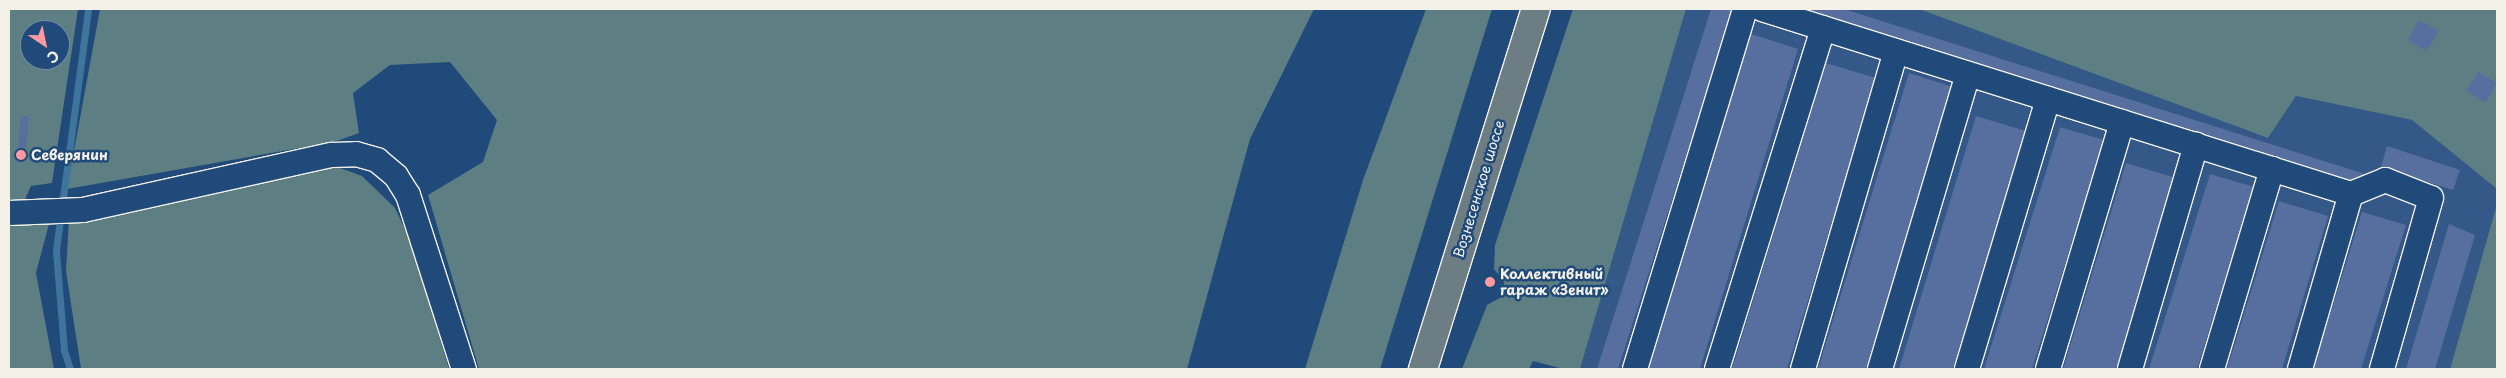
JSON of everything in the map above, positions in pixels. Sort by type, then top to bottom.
[{"type":"main road","name":"Вознесенское шоссе","points":[[1423,369],[1536,9]]},
{"type":"lane","points":[[1635,369],[1745,9]]},
{"type":"lane","points":[[1762,9],[2351,194],[2386,180],[2431,198],[2382,369]]},
{"type":"lane","points":[[1717,369],[1823,28]]},
{"type":"lane","points":[[1803,369],[1896,51]]},
{"type":"lane","points":[[1880,369],[1968,74]]},
{"type":"lane","points":[[1967,369],[2048,99]]},
{"type":"lane","points":[[2048,369],[2122,122]]},
{"type":"lane","points":[[2130,369],[2196,145]]},
{"type":"lane","points":[[9,213],[47,214],[83,210],[332,155],[356,154],[377,160],[396,176],[408,195],[464,369]]},
{"type":"lane","points":[[2212,369],[2272,169]]},
{"type":"lane","points":[[2300,369],[2351,194]]},
{"type":"shaded area","points":[[1686,9],[1919,9],[2268,138],[2296,96],[2412,120],[2497,189],[2497,204],[2450,369],[1580,369]]},
{"type":"green space","points":[[9,9],[78,9],[70,63],[70,20],[20,20],[20,70],[69,70],[52,183],[31,186],[16,220],[49,224],[36,273],[54,369],[9,369]]},
{"type":"green space","points":[[100,9],[1314,9],[1250,139],[1187,369],[479,369],[428,195],[483,162],[497,120],[450,62],[390,65],[353,93],[359,133],[334,142],[67,189]]},
{"type":"green space","points":[[1426,9],[1492,9],[1380,369],[1305,369],[1363,180]]},
{"type":"green space","points":[[1573,9],[1686,9],[1580,369],[1563,369],[1533,361],[1529,369],[1462,369],[1487,305],[1503,296],[1504,282],[1494,269],[1495,245]]},
{"type":"green space","points":[[1919,9],[2497,9],[2497,189],[2412,120],[2296,96],[2268,138]]},
{"type":"green space","points":[[332,165],[362,176],[395,208],[412,244],[449,369],[81,369],[66,271],[69,219]]},
{"type":"green space","points":[[2497,204],[2497,369],[2450,369]]},
{"type":"building","points":[[1711,9],[1733,9],[1618,369],[1597,369]]},
{"type":"building","points":[[1780,9],[1844,9],[2365,174],[2359,192]]},
{"type":"building","points":[[2419,20],[2438,31],[2427,51],[2408,40]]},
{"type":"building","points":[[1748,33],[1798,49],[1700,369],[1646,369]]},
{"type":"building","points":[[1826,63],[1876,78],[1787,369],[1732,369]]},
{"type":"building","points":[[2478,72],[2497,83],[2486,103],[2466,91]]},
{"type":"building","points":[[1909,73],[1953,87],[1866,369],[1818,369]]},
{"type":"building","points":[[21,116],[29,117],[25,157],[17,156]]},
{"type":"building","points":[[1976,116],[2026,131],[1953,369],[1899,369]]},
{"type":"building","points":[[2060,127],[2104,140],[2032,369],[1984,369]]},
{"type":"building","points":[[2387,146],[2460,170],[2453,190],[2381,167]]},
{"type":"building","points":[[2126,163],[2176,178],[2118,369],[2063,369]]},
{"type":"building","points":[[2210,174],[2254,187],[2197,369],[2149,369]]},
{"type":"building","points":[[2279,201],[2328,216],[2282,369],[2227,369]]},
{"type":"building","points":[[2362,212],[2406,225],[2361,369],[2313,369]]},
{"type":"building","points":[[2449,224],[2475,235],[2435,369],[2406,369]]},
{"type":"waterway","points":[[70,369],[64,350],[56,250],[88,9]]},
{"type":"place","name":"Северянин","points":[[21,155]]},
{"type":"place","name":"Коллективный гараж «Зенит»","points":[[1490,282]]}]
